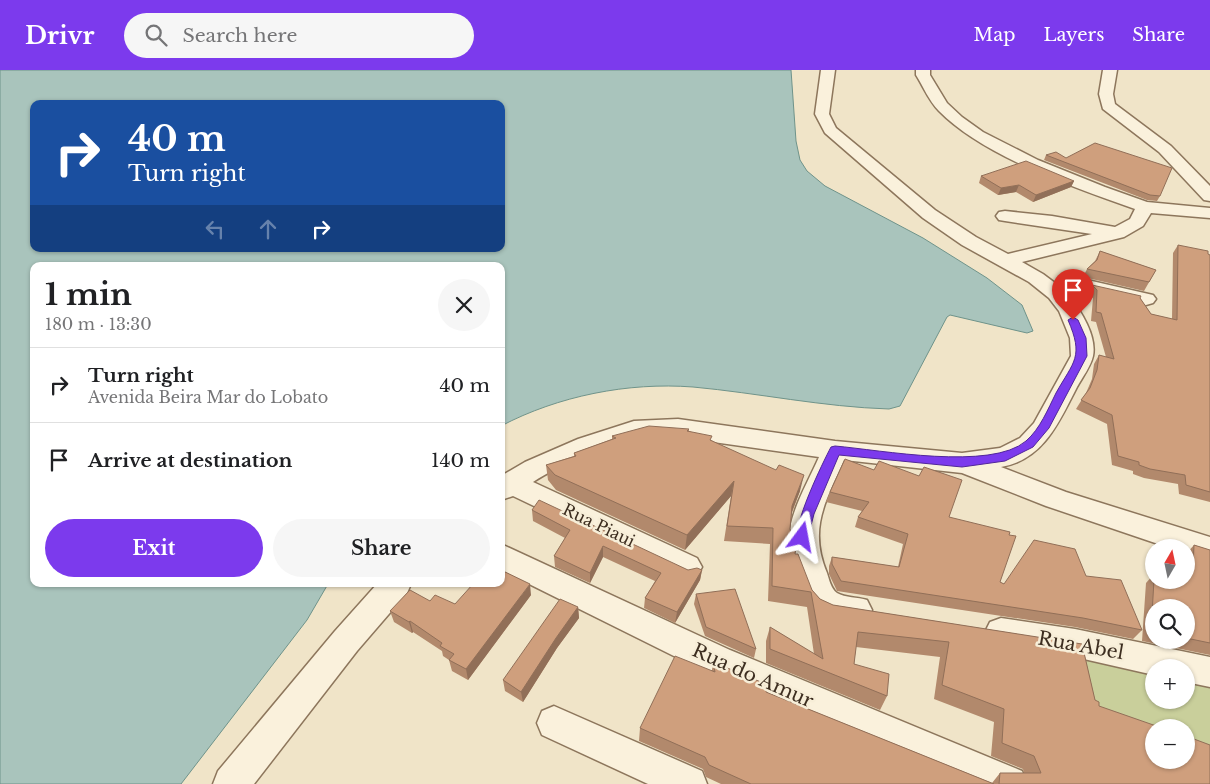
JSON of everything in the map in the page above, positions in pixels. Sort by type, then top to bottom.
[{"type":"street","points":[[506,487],[534,468],[587,445],[634,430],[678,428],[835,450],[962,462],[1005,457],[1029,444],[1043,428],[1082,356],[1081,338],[1068,310],[1056,294],[1030,274],[969,241],[929,214],[830,130],[822,114],[828,70]]},
{"type":"street","points":[[923,70],[923,75],[942,106],[956,120],[978,135],[1023,159],[1121,200],[1145,207],[1210,213]]},
{"type":"street","points":[[1110,70],[1106,94],[1108,106],[1165,149],[1210,196]]},
{"type":"street","points":[[1005,261],[1116,233],[1137,222],[1145,207]]},
{"type":"street","points":[[1005,216],[1052,221],[1116,233]]},
{"type":"street","points":[[1056,294],[1083,284],[1146,299]]},
{"type":"street","points":[[835,450],[807,514],[802,537],[806,559],[822,599],[832,606],[880,614]]},
{"type":"street","points":[[962,462],[1056,499],[1210,549]]},
{"type":"street","name":"Rua Piaui","points":[[506,487],[687,567]]},
{"type":"street","name":"Rua do Amur","points":[[505,558],[718,660],[1009,784]]},
{"type":"street","points":[[231,784],[346,641],[393,587]]},
{"type":"street","name":"Rua Abel","points":[[978,628],[1076,643],[1210,672]]},
{"type":"street","points":[[554,723],[689,784]]},
{"type":"green space","points":[[1078,650],[1145,660],[1145,709],[1195,709],[1195,667],[1210,669],[1210,762],[1195,756],[1195,719],[1145,719],[1145,726],[1101,719]]},
{"type":"water","points":[[0,70],[791,70],[796,141],[800,160],[807,171],[825,186],[923,238],[987,278],[1022,305],[1033,331],[1027,333],[950,315],[947,317],[900,406],[889,409],[840,406],[693,387],[668,386],[619,389],[594,393],[546,407],[505,424],[505,262],[30,262],[30,587],[326,587],[307,620],[181,784],[0,784]]},
{"type":"building","points":[[1095,143],[1172,168],[1160,196],[1150,195],[1046,155],[1056,152],[1066,158]]},
{"type":"building","points":[[1026,161],[1074,181],[1036,195],[1019,185],[1001,188],[981,176]]},
{"type":"building","points":[[1178,245],[1208,251],[1210,255],[1210,492],[1186,485],[1185,475],[1150,469],[1139,465],[1139,462],[1118,456],[1112,415],[1081,400],[1090,388],[1097,370],[1099,355],[1114,359],[1101,313],[1096,312],[1097,290],[1092,285],[1141,296],[1140,298],[1151,314],[1177,320]]},
{"type":"building","points":[[1100,251],[1156,270],[1149,282],[1087,269],[1097,260]]},
{"type":"building","points":[[649,426],[689,429],[687,431],[712,436],[710,440],[776,470],[779,465],[804,475],[792,506],[790,529],[796,548],[795,554],[798,554],[812,590],[820,599],[833,605],[1082,644],[1095,700],[1099,702],[1099,706],[1145,722],[1145,769],[1195,769],[1195,739],[1210,745],[1210,784],[999,784],[1000,773],[1041,773],[1034,756],[1002,743],[1004,709],[942,685],[949,642],[858,632],[854,664],[889,674],[887,696],[770,649],[770,627],[823,659],[811,592],[772,586],[773,528],[727,526],[734,481],[687,535],[555,475],[546,465],[576,456],[574,453],[616,438],[612,436]]},
{"type":"building","points":[[845,459],[874,470],[879,461],[919,476],[924,467],[962,480],[949,517],[1010,532],[1009,535],[1016,536],[1000,582],[1004,584],[1034,540],[1075,549],[1086,576],[1121,580],[1142,630],[1083,618],[841,581],[832,564],[832,557],[899,567],[908,534],[858,517],[869,502],[830,492]]},
{"type":"building","points":[[539,500],[688,570],[697,568],[702,570],[677,612],[645,598],[661,573],[603,546],[590,573],[554,556],[570,530],[532,510]]},
{"type":"building","points":[[1195,545],[1210,550],[1210,643],[1195,640],[1195,599],[1153,599],[1153,589],[1195,589]]},
{"type":"building","points":[[505,572],[530,584],[466,669],[449,660],[454,654],[440,646],[442,643],[410,621],[390,611],[410,590],[430,601],[435,595],[455,604],[470,587],[505,587]]},
{"type":"building","points":[[735,589],[756,649],[706,627],[696,594]]},
{"type":"building","points":[[560,599],[578,607],[521,692],[503,680]]},
{"type":"building","points":[[675,656],[715,672],[713,662],[768,685],[766,692],[994,784],[751,784],[709,765],[705,757],[640,728]]},
{"type":"route","points":[[802,537],[807,514],[835,450],[923,460],[962,462],[987,461],[1005,457],[1029,444],[1043,428],[1082,356],[1081,338],[1073,320]]}]
